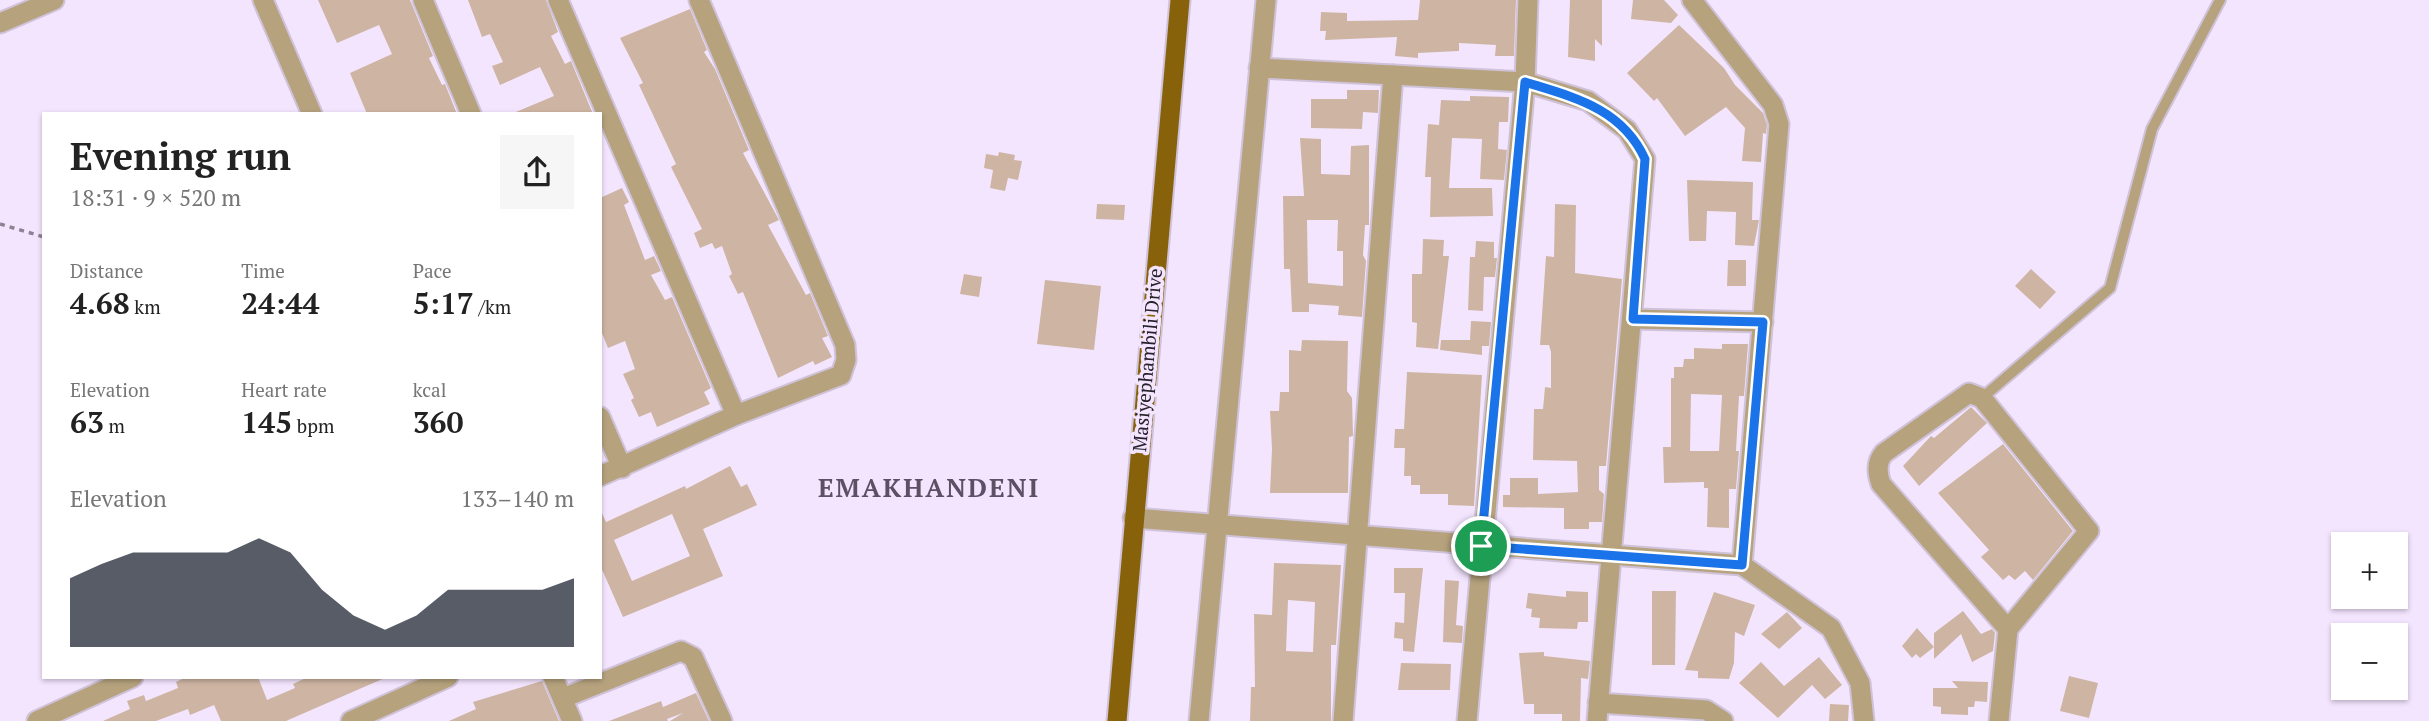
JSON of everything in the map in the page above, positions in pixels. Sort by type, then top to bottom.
[{"type":"main road","name":"Masiyephambili Drive","points":[[1117,721],[1180,0]]},
{"type":"street","points":[[0,23],[54,0]]},
{"type":"street","points":[[263,0],[311,112]]},
{"type":"street","points":[[423,0],[470,112]]},
{"type":"street","points":[[558,0],[736,415]]},
{"type":"street","points":[[602,475],[736,415],[841,375],[846,352],[699,0]]},
{"type":"street","points":[[1199,721],[1266,0]]},
{"type":"street","points":[[1467,721],[1525,82],[1528,0]]},
{"type":"street","points":[[1700,3],[1773,105],[1779,124],[1742,565]]},
{"type":"street","points":[[1259,68],[1525,82],[1588,102],[1627,130],[1637,142],[1645,159],[1597,712],[1706,710],[1723,721]]},
{"type":"street","points":[[1343,721],[1392,75]]},
{"type":"street","points":[[1633,319],[1763,322]]},
{"type":"street","points":[[1999,721],[2008,629],[2089,531],[1982,398],[1974,394],[1964,395],[1884,453],[1880,457],[1878,475],[1881,484],[2008,629]]},
{"type":"street","points":[[602,421],[622,468]]},
{"type":"street","points":[[1133,519],[1742,565],[1831,628],[1860,683],[1864,721]]},
{"type":"street","points":[[563,698],[681,651],[693,657],[722,721]]},
{"type":"street","points":[[37,721],[129,679]]},
{"type":"street","points":[[351,721],[444,679]]},
{"type":"street","points":[[554,679],[572,721]]},
{"type":"lane","points":[[1982,398],[2110,288],[2152,128],[2220,0]]},
{"type":"path","points":[[0,224],[42,236]]},
{"type":"building","points":[[318,0],[410,0],[433,56],[429,58],[442,85],[445,84],[456,112],[366,112],[350,73],[392,54],[379,25],[337,43]]},
{"type":"building","points":[[468,0],[546,0],[558,32],[551,36],[565,64],[571,61],[592,112],[516,112],[554,96],[540,67],[500,85],[492,66],[503,62],[490,34],[482,37]]},
{"type":"building","points":[[1420,0],[1516,0],[1514,56],[1495,56],[1496,45],[1459,43],[1459,51],[1418,53],[1418,58],[1395,56],[1397,37],[1325,40],[1326,31],[1320,31],[1321,12],[1347,13],[1347,21],[1418,20]]},
{"type":"building","points":[[1570,0],[1602,0],[1602,46],[1595,39],[1595,61],[1568,57]]},
{"type":"building","points":[[1633,0],[1664,0],[1678,15],[1671,23],[1631,19]]},
{"type":"building","points":[[690,9],[707,50],[704,52],[715,69],[749,150],[743,153],[779,220],[768,225],[806,295],[810,293],[828,336],[822,338],[832,357],[815,365],[813,361],[778,378],[743,292],[738,294],[729,276],[732,274],[722,246],[715,249],[712,243],[700,248],[694,233],[702,229],[671,167],[676,164],[639,85],[643,83],[620,38]]},
{"type":"building","points":[[1679,25],[1724,68],[1735,85],[1763,113],[1767,125],[1766,134],[1763,133],[1761,162],[1742,161],[1745,128],[1726,107],[1685,136],[1657,98],[1654,101],[1627,73]]},
{"type":"building","points":[[1347,90],[1379,90],[1378,113],[1363,112],[1362,129],[1311,128],[1311,99],[1347,99]]},
{"type":"building","points":[[1470,96],[1509,97],[1508,122],[1499,122],[1498,149],[1507,150],[1504,180],[1480,179],[1482,139],[1452,138],[1449,188],[1492,188],[1493,216],[1430,217],[1431,177],[1425,177],[1428,124],[1439,125],[1441,100],[1470,101]]},
{"type":"building","points":[[1300,138],[1321,139],[1321,174],[1350,175],[1351,146],[1369,145],[1369,225],[1365,225],[1363,255],[1366,261],[1362,317],[1338,315],[1339,306],[1309,304],[1309,312],[1292,312],[1290,269],[1284,269],[1283,196],[1304,196]],"holes":[[[1307,220],[1338,220],[1337,251],[1343,251],[1343,286],[1308,283]]]},
{"type":"building","points":[[999,152],[1015,155],[1014,160],[1022,161],[1018,180],[1008,178],[1005,191],[990,188],[993,170],[984,168],[986,154],[998,156]]},
{"type":"building","points":[[1687,180],[1753,182],[1752,220],[1759,220],[1754,246],[1735,245],[1736,212],[1707,211],[1706,241],[1689,241]]},
{"type":"building","points":[[622,188],[629,202],[624,205],[645,260],[654,256],[661,271],[651,275],[665,300],[672,297],[711,388],[704,392],[710,404],[657,427],[651,412],[639,417],[631,400],[634,398],[623,374],[635,369],[625,341],[608,348],[602,333],[602,197]]},
{"type":"building","points":[[1097,204],[1125,205],[1124,220],[1096,219]]},
{"type":"building","points":[[1555,204],[1576,205],[1575,273],[1622,279],[1606,466],[1599,466],[1599,490],[1604,494],[1602,522],[1589,522],[1589,529],[1564,529],[1564,508],[1503,507],[1503,495],[1510,495],[1510,478],[1538,478],[1538,494],[1578,492],[1577,461],[1533,460],[1534,409],[1543,409],[1545,387],[1551,388],[1551,352],[1549,345],[1540,345],[1546,256],[1554,257]]},
{"type":"building","points":[[1423,239],[1444,240],[1443,256],[1449,256],[1438,349],[1416,347],[1417,323],[1412,322],[1412,274],[1422,274]]},
{"type":"building","points":[[1476,241],[1494,242],[1494,258],[1497,258],[1495,277],[1484,277],[1483,311],[1468,310],[1470,257],[1475,257]]},
{"type":"building","points":[[1728,260],[1746,260],[1746,286],[1727,286]]},
{"type":"building","points":[[2031,269],[2056,292],[2040,309],[2015,286]]},
{"type":"building","points":[[964,274],[982,277],[979,297],[960,294]]},
{"type":"building","points":[[1045,280],[1101,286],[1094,350],[1037,344]]},
{"type":"building","points":[[1471,321],[1491,322],[1489,346],[1482,346],[1482,355],[1440,350],[1441,340],[1470,340]]},
{"type":"building","points":[[1302,340],[1348,341],[1347,391],[1352,398],[1353,436],[1349,437],[1348,493],[1270,493],[1270,411],[1279,411],[1280,392],[1289,392],[1289,350],[1301,351]]},
{"type":"building","points":[[1722,344],[1748,344],[1744,396],[1739,396],[1736,489],[1729,489],[1729,528],[1707,527],[1708,488],[1704,488],[1704,482],[1664,483],[1663,447],[1671,447],[1671,378],[1674,378],[1674,367],[1683,367],[1684,359],[1694,359],[1694,348],[1722,349]],"holes":[[[1691,394],[1722,395],[1719,451],[1690,451]]]},
{"type":"building","points":[[1407,372],[1482,375],[1474,506],[1448,505],[1448,494],[1420,494],[1420,485],[1411,485],[1411,476],[1404,476],[1405,448],[1394,448],[1395,429],[1404,429]]},
{"type":"building","points":[[1971,407],[1987,423],[1919,486],[1903,466],[1931,436],[1934,438]]},
{"type":"building","points":[[2003,444],[2073,531],[2033,580],[2025,571],[2015,580],[2009,575],[2003,580],[1981,557],[1989,550],[1938,493]]},
{"type":"building","points":[[730,466],[741,487],[747,484],[757,505],[703,529],[723,576],[623,617],[602,570],[602,513],[606,522],[685,486],[686,489]],"holes":[[[672,514],[690,556],[632,581],[614,540]]]},
{"type":"building","points":[[1274,563],[1341,565],[1336,645],[1331,645],[1331,721],[1250,721],[1251,687],[1255,687],[1254,614],[1272,615]],"holes":[[[1288,600],[1315,602],[1313,652],[1286,651]]]},
{"type":"building","points":[[1394,568],[1423,568],[1414,652],[1403,651],[1403,639],[1394,638],[1395,622],[1404,623],[1405,593],[1394,593]]},
{"type":"building","points":[[1445,580],[1459,581],[1456,625],[1463,626],[1462,643],[1443,642]]},
{"type":"building","points":[[1566,591],[1588,592],[1588,622],[1578,622],[1577,629],[1539,628],[1540,618],[1531,617],[1532,609],[1526,608],[1528,593],[1566,597]]},
{"type":"building","points":[[1652,591],[1676,591],[1675,665],[1652,665]]},
{"type":"building","points":[[1714,592],[1755,605],[1744,636],[1735,632],[1734,663],[1729,679],[1698,678],[1698,671],[1685,670]]},
{"type":"building","points":[[1963,611],[1981,634],[1992,629],[1995,633],[1993,651],[1972,662],[1961,634],[1934,659],[1934,633]]},
{"type":"building","points":[[1787,612],[1802,628],[1779,649],[1761,634]]},
{"type":"building","points":[[1917,628],[1934,647],[1920,658],[1916,654],[1912,658],[1902,646]]},
{"type":"building","points":[[1544,652],[1544,656],[1590,661],[1588,679],[1581,678],[1580,721],[1562,721],[1562,714],[1534,714],[1534,704],[1524,704],[1519,653]]},
{"type":"building","points":[[1819,657],[1842,685],[1825,699],[1812,685],[1778,718],[1739,683],[1761,662],[1784,686]]},
{"type":"building","points":[[1401,663],[1451,664],[1450,690],[1398,690]]},
{"type":"building","points":[[2069,676],[2098,683],[2089,718],[2060,711]]},
{"type":"building","points":[[182,679],[259,679],[267,700],[295,688],[293,684],[304,679],[382,679],[286,721],[221,721],[214,705],[190,715],[188,709],[156,721],[103,721],[130,709],[127,701],[144,695],[146,701],[178,688],[176,682]]},
{"type":"building","points":[[542,681],[559,721],[449,721],[476,709],[473,702]]},
{"type":"building","points":[[1952,681],[1988,682],[1987,702],[1975,701],[1974,707],[1968,707],[1968,715],[1941,714],[1941,707],[1933,706],[1933,688],[1958,688]]},
{"type":"building","points":[[696,693],[709,721],[670,721],[683,713],[667,719],[668,721],[609,721],[661,701],[663,707]]},
{"type":"building","points":[[1830,704],[1849,705],[1848,721],[1829,721]]},
{"type":"district","name":"EMAKHANDENI","points":[[929,488]]},
{"type":"route","points":[[1525,82],[1588,102],[1627,130],[1637,142],[1645,159],[1633,319],[1763,322],[1742,565],[1481,546],[1525,82]]}]
